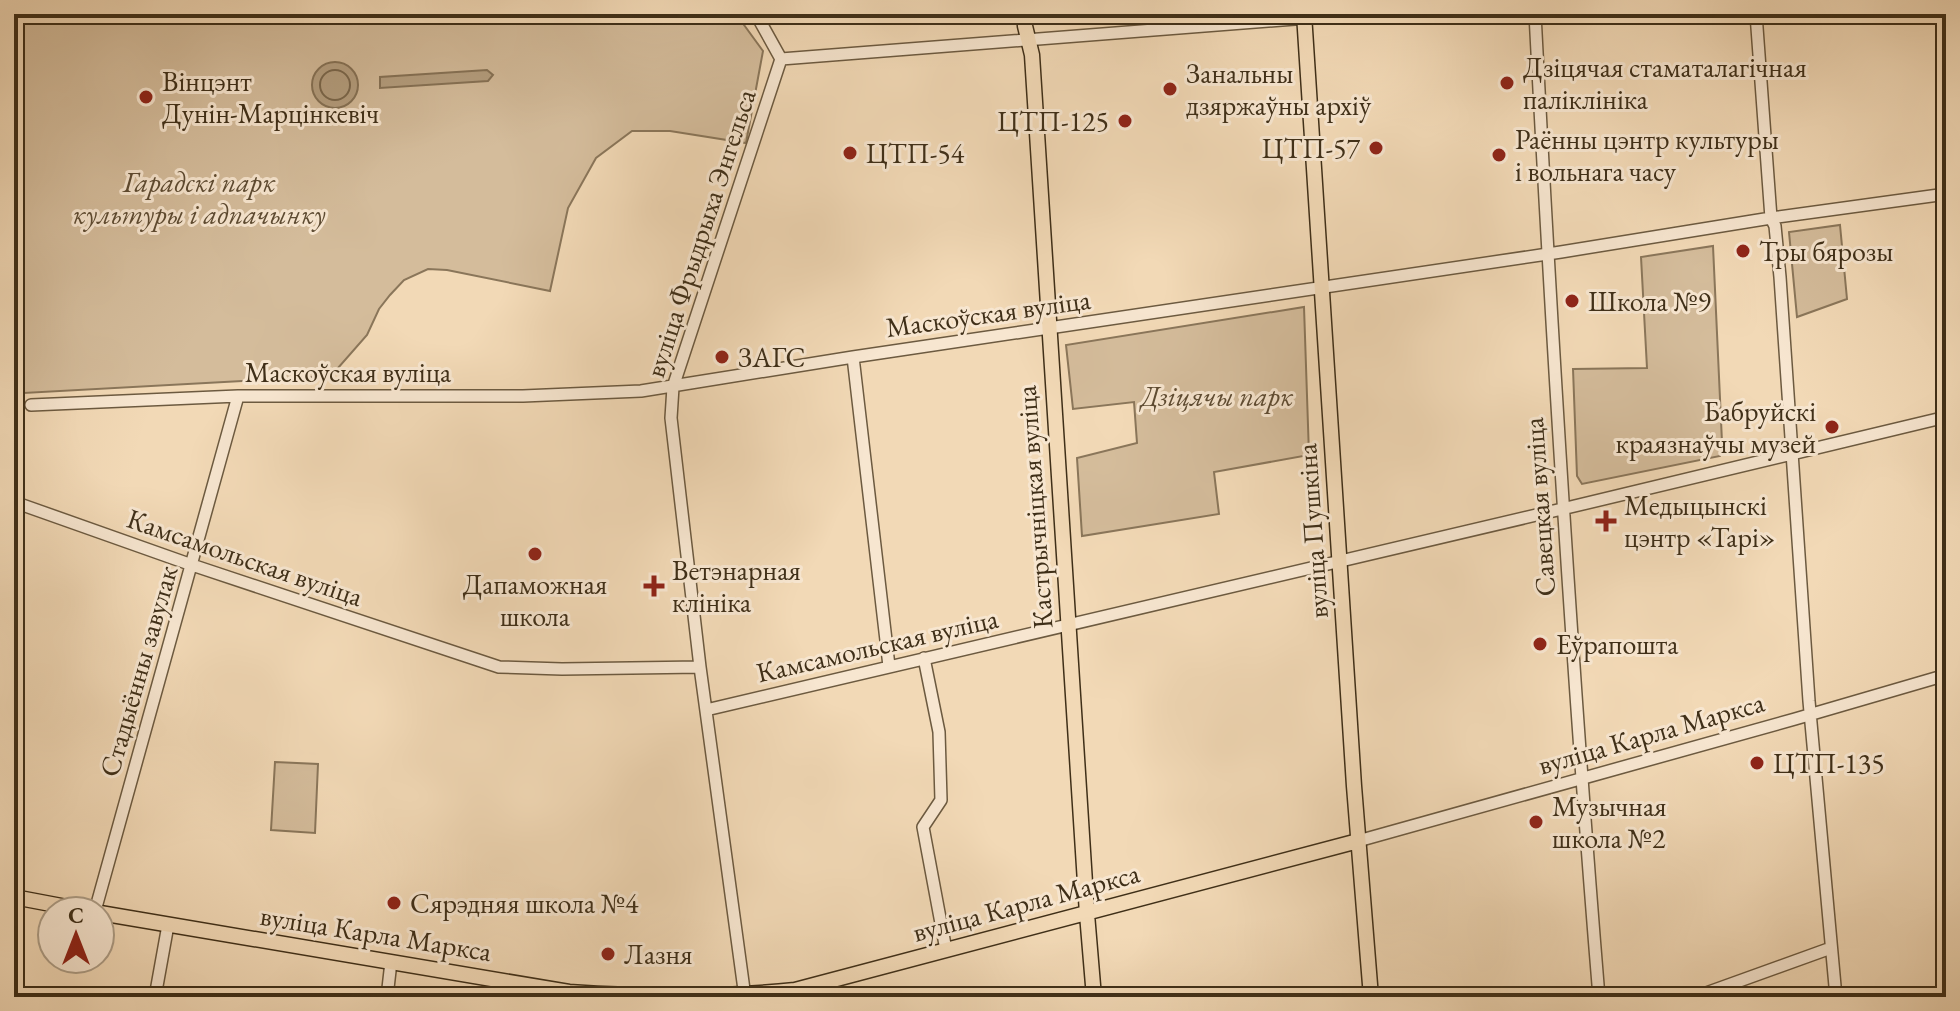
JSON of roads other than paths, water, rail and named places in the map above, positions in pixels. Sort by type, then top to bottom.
[{"type":"main road","name":"Кастрычніцкая вуліца","points":[[1024,14],[1032,55],[1094,997]]},
{"type":"main road","name":"вуліца Пушкіна","points":[[1304,16],[1371,997]]},
{"type":"main road","name":"вуліца Карла Маркса","points":[[116,915],[569,992],[639,997],[745,996],[795,990],[1358,841]]},
{"type":"main road","points":[[14,897],[36,901]]},
{"type":"street","name":"вуліца Фрыдрыха Энгельса","points":[[745,996],[700,667],[671,418],[673,387],[781,59],[756,14]]},
{"type":"street","points":[[781,59],[1359,14]]},
{"type":"street","name":"Савецкая вуліца","points":[[1535,14],[1562,509],[1599,997]]},
{"type":"street","points":[[1756,14],[1771,218],[1775,226],[1780,277],[1810,715],[1836,997]]},
{"type":"street","name":"Маскоўская вуліца","points":[[31,405],[238,396],[641,391],[1946,194]]},
{"type":"street","points":[[853,357],[889,666]]},
{"type":"street","name":"Стадыённы завулак","points":[[103,895],[238,396]]},
{"type":"street","name":"Камсамольская вуліца","points":[[706,710],[1946,417]]},
{"type":"street","name":"Камсамольская вуліца","points":[[14,502],[499,667],[700,667]]},
{"type":"street","points":[[924,658],[939,732],[941,800],[923,827],[946,950]]},
{"type":"street","name":"вуліца Карла Маркса","points":[[1358,841],[1946,675]]},
{"type":"street","points":[[155,997],[168,925]]},
{"type":"street","points":[[1695,997],[1831,948]]},
{"type":"street","points":[[387,997],[391,962]]},
{"type":"water","points":[[335,62],[351,69],[358,85],[351,101],[335,108],[319,101],[312,85],[319,69]]},
{"type":"water","points":[[487,70],[493,75],[488,81],[380,88],[380,77]]},
{"type":"place","name":"Дзіцячая стаматалагічная паліклініка","points":[[1507,83]]},
{"type":"place","name":"Занальны дзяржаўны архіў","points":[[1170,89]]},
{"type":"place","name":"Вінцэнт Дунін-Марцінкевіч","points":[[146,97]]},
{"type":"place","name":"ЦТП-125","points":[[1125,121]]},
{"type":"place","name":"ЦТП-57","points":[[1376,148]]},
{"type":"place","name":"ЦТП-54","points":[[850,153]]},
{"type":"place","name":"Раённы цэнтр культуры і вольнага часу","points":[[1499,155]]},
{"type":"place","name":"Тры бярозы","points":[[1743,251]]},
{"type":"place","name":"Школа №9","points":[[1572,301]]},
{"type":"place","name":"ЗАГС","points":[[722,357]]},
{"type":"place","name":"Бабруйскі краязнаўчы музей","points":[[1832,427]]},
{"type":"place","name":"Медыцынскі цэнтр «Тарі»","points":[[1606,521]]},
{"type":"place","name":"Дапаможная школа","points":[[535,554]]},
{"type":"place","name":"Ветэнарная клініка","points":[[654,586]]},
{"type":"place","name":"Еўрапошта","points":[[1540,644]]},
{"type":"place","name":"ЦТП-135","points":[[1757,763]]},
{"type":"place","name":"Музычная школа №2","points":[[1536,822]]},
{"type":"place","name":"Сярэдняя школа №4","points":[[394,903]]},
{"type":"place","name":"Лазня","points":[[608,954]]},
{"type":"park label","name":"Гарадскі парк культуры і адпачынку","points":[[199,198]]},
{"type":"park label","name":"Дзіцячы парк","points":[[1217,396]]}]
